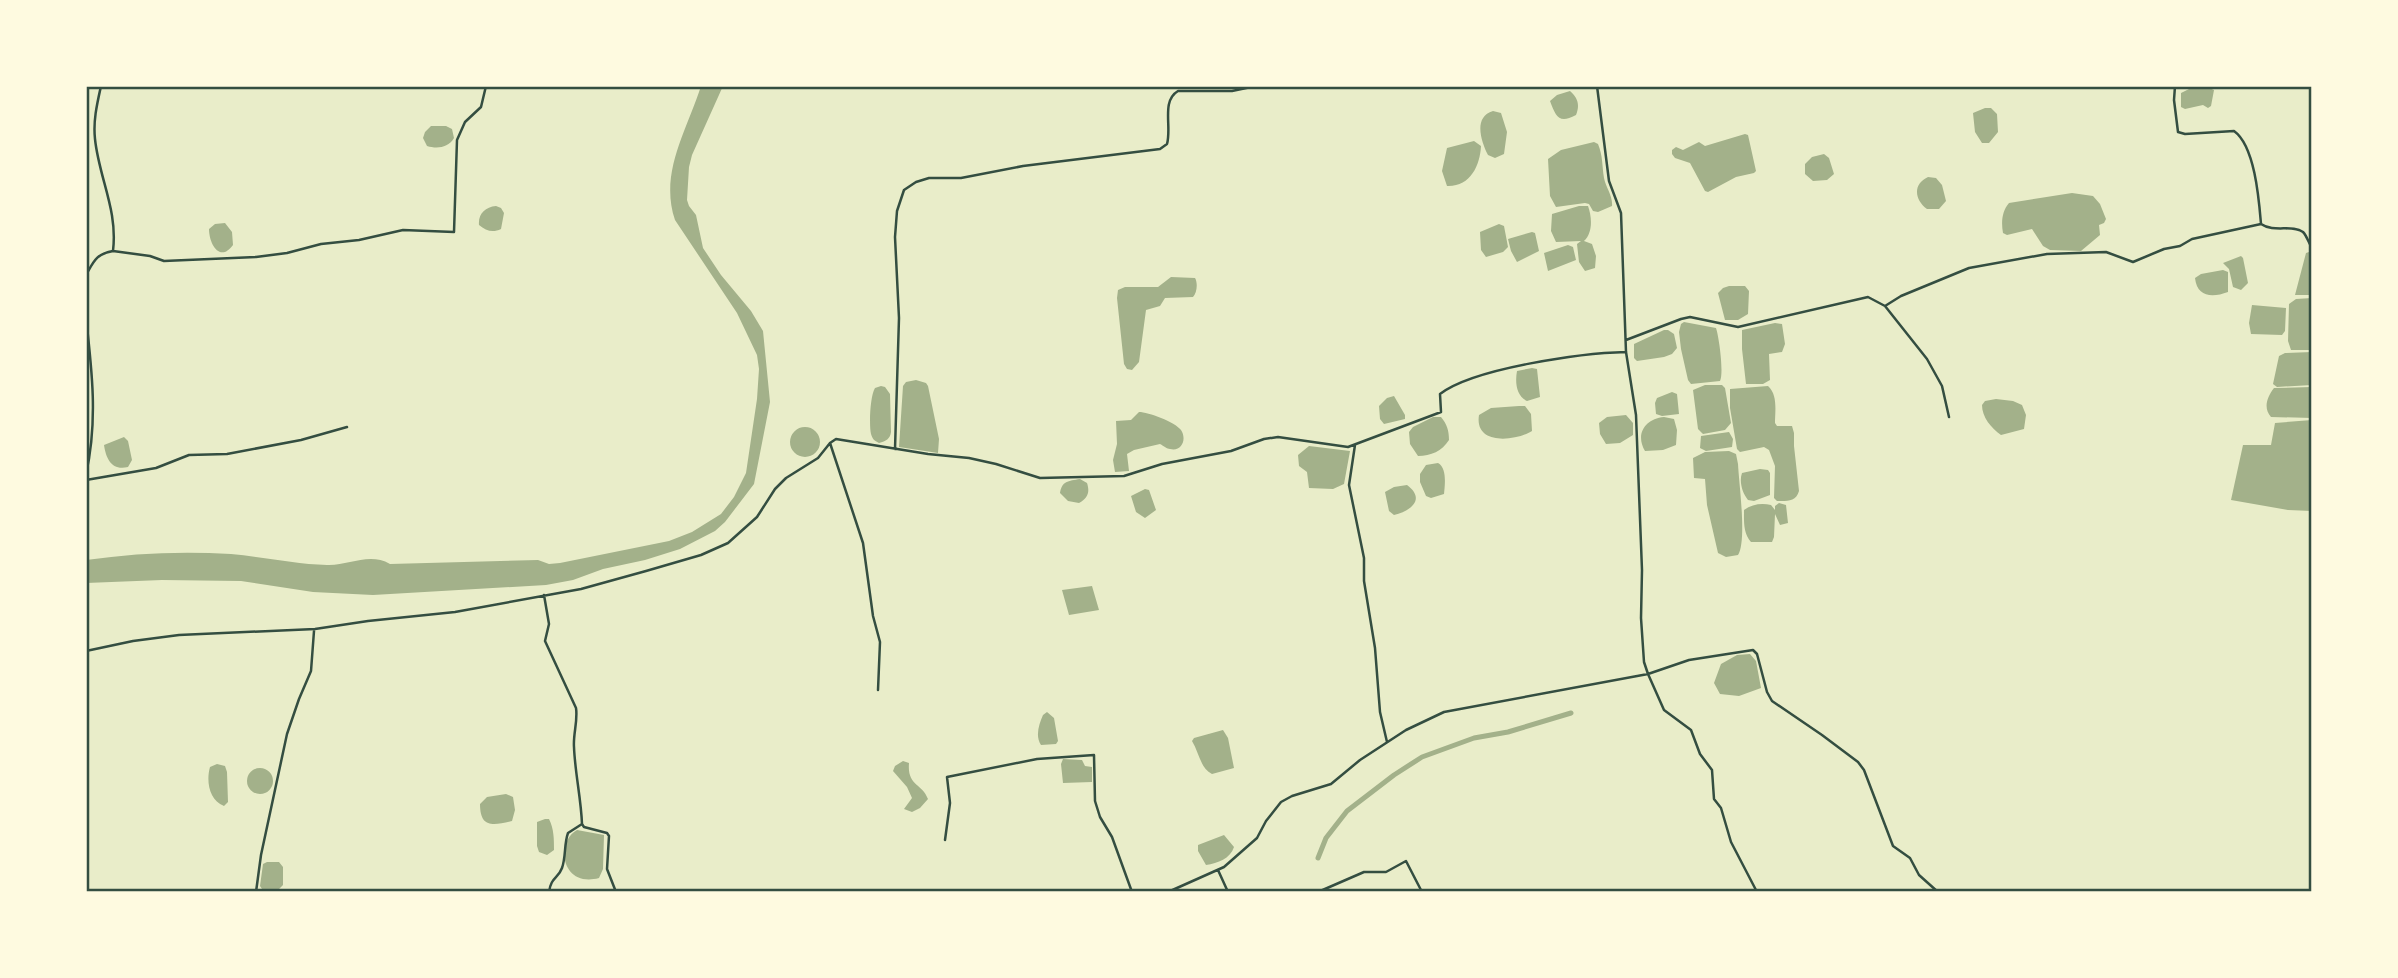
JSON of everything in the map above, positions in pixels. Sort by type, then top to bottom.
[{"type":"street","points":[[101,86],[94,118],[95,139],[112,219],[113,251]]},
{"type":"street","points":[[86,275],[102,253],[113,251],[150,256],[164,261],[256,257],[403,230],[454,232],[457,140],[465,122],[481,107],[486,86]]},
{"type":"street","points":[[895,449],[899,318],[895,237],[897,211],[904,190],[929,178],[961,178],[1023,166],[1160,149],[1167,144],[1170,136],[1169,99],[1173,94],[1178,91],[1232,91],[1256,86]]},
{"type":"street","points":[[1597,86],[1609,181],[1621,214],[1626,352],[1636,415],[1644,662],[1664,710],[1691,730],[1700,754],[1712,770],[1714,799],[1721,808],[1731,842],[1757,892]]},
{"type":"street","points":[[2175,86],[2178,132],[2185,134],[2234,131],[2242,136],[2254,171],[2261,225]]},
{"type":"street","points":[[1885,306],[1902,296],[1969,268],[2047,254],[2106,252],[2133,262],[2164,249],[2180,246],[2192,239],[2261,225],[2269,230],[2299,230],[2305,234],[2312,248]]},
{"type":"street","points":[[1626,340],[1681,318],[1690,317],[1738,327],[1868,297],[1885,306],[1927,359],[1942,386],[1950,417]]},
{"type":"street","points":[[86,318],[94,406],[91,453],[86,474]]},
{"type":"street","points":[[86,651],[179,635],[314,629],[455,612],[581,589],[701,555],[728,543],[757,517],[775,489],[786,478],[818,458],[836,439],[969,458],[1040,478],[1124,476],[1162,464],[1231,451],[1271,438],[1348,447],[1441,412],[1440,394],[1463,382],[1501,370],[1600,352],[1626,352]]},
{"type":"street","points":[[86,480],[156,468],[189,455],[227,453],[301,440],[347,427]]},
{"type":"street","points":[[830,443],[863,543],[873,616],[880,642],[878,690]]},
{"type":"street","points":[[1355,444],[1349,485],[1364,558],[1364,581],[1375,649],[1382,722],[1387,742]]},
{"type":"street","points":[[544,595],[549,624],[545,641],[576,708],[573,744],[581,794],[582,824],[609,835],[607,869],[616,892]]},
{"type":"street","points":[[256,892],[261,855],[287,734],[311,671],[314,629]]},
{"type":"street","points":[[1168,892],[1224,867],[1257,838],[1281,802],[1331,784],[1387,742],[1444,712],[1648,674],[1689,660],[1753,650],[1757,654],[1772,701],[1822,735],[1864,769],[1893,846],[1910,858],[1919,875],[1938,892]]},
{"type":"street","points":[[945,840],[950,803],[947,777],[1037,758],[1094,755],[1095,801],[1100,817],[1112,837],[1132,892]]},
{"type":"street","points":[[549,892],[551,880],[559,874],[563,866],[568,833],[582,824]]},
{"type":"street","points":[[1318,892],[1364,872],[1386,872],[1406,861],[1422,892]]},
{"type":"street","points":[[1218,870],[1228,892]]},
{"type":"shaded area","points":[[701,86],[723,86],[692,155],[687,200],[696,215],[703,248],[763,331],[770,402],[754,484],[715,531],[680,549],[603,569],[573,580],[546,585],[373,595],[313,592],[241,581],[86,583],[86,560],[158,553],[231,554],[327,565],[366,559],[390,564],[538,560],[549,564],[560,563],[669,541],[692,532],[721,514],[734,497],[746,473],[759,369],[757,355],[737,313],[675,220],[671,203],[670,185],[677,152]]},
{"type":"shaded area","points":[[2207,87],[2214,90],[2211,106],[2185,109],[2181,107],[2181,93],[2191,88]]},
{"type":"shaded area","points":[[1570,91],[1578,105],[1576,115],[1562,119],[1556,115],[1550,101],[1557,95]]},
{"type":"shaded area","points":[[1991,108],[1997,114],[1998,132],[1989,143],[1982,143],[1975,132],[1973,113]]},
{"type":"shaded area","points":[[1493,111],[1501,113],[1507,132],[1504,154],[1495,158],[1488,155],[1480,130],[1483,118]]},
{"type":"shaded area","points":[[431,126],[446,126],[452,129],[454,138],[442,147],[427,146],[423,138]]},
{"type":"shaded area","points":[[1748,135],[1756,171],[1736,177],[1708,192],[1690,163],[1675,158],[1672,154],[1676,147],[1683,150],[1699,142],[1705,146]]},
{"type":"shaded area","points":[[1474,141],[1481,146],[1476,168],[1462,183],[1447,186],[1442,171],[1447,148]]},
{"type":"shaded area","points":[[1594,142],[1600,148],[1604,178],[1612,206],[1598,212],[1585,203],[1556,207],[1550,196],[1548,159],[1561,150]]},
{"type":"shaded area","points":[[1824,154],[1829,158],[1834,174],[1827,180],[1813,181],[1805,174],[1805,164],[1812,157]]},
{"type":"shaded area","points":[[1928,177],[1936,178],[1942,185],[1946,201],[1939,209],[1927,209],[1918,196],[1920,184]]},
{"type":"shaded area","points":[[2072,193],[2093,196],[2100,204],[2106,219],[2099,225],[2100,235],[2081,251],[2050,250],[2043,246],[2032,229],[2007,235],[2003,233],[2003,217],[2009,203]]},
{"type":"shaded area","points":[[496,206],[504,213],[501,229],[487,230],[479,225],[481,214]]},
{"type":"shaded area","points":[[1588,206],[1591,225],[1584,241],[1592,244],[1596,256],[1595,268],[1585,271],[1579,262],[1577,244],[1581,241],[1556,242],[1551,231],[1552,214]]},
{"type":"shaded area","points":[[225,223],[232,232],[233,245],[220,252],[213,245],[209,229],[215,224]]},
{"type":"shaded area","points":[[1499,224],[1504,226],[1508,247],[1503,252],[1486,257],[1481,250],[1480,232]]},
{"type":"shaded area","points":[[1535,233],[1539,251],[1517,262],[1508,239]]},
{"type":"shaded area","points":[[1568,245],[1573,247],[1576,260],[1548,271],[1544,253]]},
{"type":"shaded area","points":[[2312,251],[2312,295],[2295,295],[2306,253]]},
{"type":"shaded area","points":[[2241,256],[2248,283],[2241,290],[2233,287],[2229,269],[2223,263]]},
{"type":"shaded area","points":[[2223,270],[2228,272],[2228,292],[2211,295],[2199,289],[2195,278],[2201,274]]},
{"type":"shaded area","points":[[1171,277],[1195,278],[1195,293],[1193,297],[1165,298],[1160,306],[1146,310],[1139,362],[1132,370],[1127,369],[1124,364],[1118,290],[1125,287],[1158,287]]},
{"type":"shaded area","points":[[1729,286],[1745,286],[1749,291],[1748,314],[1738,320],[1725,320],[1718,293]]},
{"type":"shaded area","points":[[2312,298],[2312,350],[2291,350],[2288,341],[2289,304],[2296,299]]},
{"type":"shaded area","points":[[2252,305],[2286,308],[2285,331],[2282,335],[2251,334],[2249,323]]},
{"type":"shaded area","points":[[1684,322],[1716,328],[1720,347],[1720,381],[1691,384],[1688,380],[1679,332]]},
{"type":"shaded area","points":[[1782,324],[1785,344],[1782,352],[1769,354],[1770,380],[1763,384],[1746,384],[1742,330]]},
{"type":"shaded area","points":[[1664,330],[1674,334],[1677,348],[1672,354],[1637,361],[1634,358],[1634,344]]},
{"type":"shaded area","points":[[2312,352],[2312,385],[2277,387],[2273,384],[2279,356],[2285,353]]},
{"type":"shaded area","points":[[1537,369],[1540,397],[1527,401],[1517,388],[1517,371]]},
{"type":"shaded area","points":[[916,380],[928,386],[939,439],[938,453],[899,447],[903,386],[906,382]]},
{"type":"shaded area","points":[[1705,385],[1722,385],[1725,388],[1731,423],[1725,430],[1703,434],[1698,429],[1693,390]]},
{"type":"shaded area","points":[[881,386],[890,394],[891,432],[887,439],[879,443],[871,434],[870,418],[873,392]]},
{"type":"shaded area","points":[[1768,386],[1775,398],[1775,423],[1777,426],[1792,426],[1794,433],[1799,491],[1796,497],[1788,501],[1777,501],[1774,498],[1775,466],[1769,450],[1764,447],[1740,452],[1737,449],[1730,408],[1730,389]]},
{"type":"shaded area","points":[[2312,387],[2312,418],[2271,417],[2267,402],[2274,388]]},
{"type":"shaded area","points":[[1672,392],[1677,394],[1679,414],[1656,414],[1657,398]]},
{"type":"shaded area","points":[[1394,396],[1405,419],[1384,424],[1380,419],[1379,406],[1387,398]]},
{"type":"shaded area","points":[[1996,399],[2022,405],[2026,415],[2024,429],[2001,435],[1994,429],[1985,418],[1982,405],[1985,401]]},
{"type":"shaded area","points":[[1525,406],[1531,414],[1532,431],[1525,434],[1507,439],[1498,438],[1483,432],[1479,425],[1479,415],[1491,408]]},
{"type":"shaded area","points":[[1139,412],[1161,418],[1178,427],[1184,437],[1182,444],[1178,449],[1160,444],[1134,450],[1127,454],[1129,471],[1115,472],[1113,460],[1117,444],[1116,421],[1131,420]]},
{"type":"shaded area","points":[[1626,415],[1633,423],[1633,435],[1620,443],[1606,444],[1600,434],[1599,423],[1607,417]]},
{"type":"shaded area","points":[[1433,417],[1441,417],[1449,440],[1436,452],[1418,456],[1410,444],[1409,432],[1413,427]]},
{"type":"shaded area","points":[[1657,418],[1674,419],[1677,430],[1676,445],[1663,450],[1645,451],[1641,439],[1644,428]]},
{"type":"shaded area","points":[[2312,420],[2312,511],[2288,510],[2231,500],[2243,445],[2271,445],[2275,423]]},
{"type":"shaded area","points":[[805,427],[816,431],[820,442],[816,453],[805,457],[794,453],[790,442],[794,431]]},
{"type":"shaded area","points":[[1729,432],[1733,439],[1732,447],[1706,451],[1700,448],[1701,436]]},
{"type":"shaded area","points":[[124,437],[128,441],[132,460],[128,467],[122,468],[111,463],[104,445]]},
{"type":"shaded area","points":[[1309,446],[1350,451],[1344,484],[1333,489],[1309,488],[1307,472],[1299,466],[1298,455]]},
{"type":"shaded area","points":[[1729,451],[1736,454],[1738,464],[1742,538],[1738,555],[1726,557],[1718,553],[1707,505],[1705,479],[1694,478],[1693,458],[1705,452]]},
{"type":"shaded area","points":[[1438,463],[1444,472],[1444,494],[1431,498],[1426,496],[1420,482],[1420,474],[1426,465]]},
{"type":"shaded area","points":[[1760,469],[1770,473],[1770,495],[1754,501],[1748,500],[1742,487],[1742,473]]},
{"type":"shaded area","points":[[1080,479],[1087,483],[1086,497],[1079,503],[1068,501],[1060,493],[1062,486],[1069,481]]},
{"type":"shaded area","points":[[1407,485],[1413,490],[1416,500],[1406,511],[1394,515],[1389,511],[1385,492]]},
{"type":"shaded area","points":[[1145,489],[1149,490],[1156,510],[1145,518],[1136,512],[1131,496]]},
{"type":"shaded area","points":[[1779,503],[1786,505],[1788,523],[1780,525],[1775,514],[1772,542],[1751,542],[1745,531],[1744,510],[1764,504],[1771,505],[1775,510]]},
{"type":"shaded area","points":[[1092,586],[1099,610],[1069,615],[1062,590]]},
{"type":"shaded area","points":[[1750,654],[1756,661],[1761,688],[1739,696],[1720,694],[1714,683],[1721,664],[1737,655]]},
{"type":"shaded area","points":[[1047,712],[1054,718],[1058,741],[1056,744],[1041,745],[1038,730],[1043,715]]},
{"type":"shaded area","points":[[1223,730],[1228,738],[1234,768],[1212,774],[1202,764],[1192,741],[1194,738]]},
{"type":"shaded area","points":[[1063,759],[1082,760],[1085,766],[1092,767],[1092,782],[1063,783]]},
{"type":"shaded area","points":[[903,761],[909,763],[910,776],[928,799],[912,812],[904,809],[912,798],[907,787],[893,771],[895,766]]},
{"type":"shaded area","points":[[217,764],[225,766],[227,772],[228,802],[224,806],[212,795],[208,778],[210,767]]},
{"type":"shaded area","points":[[260,768],[269,772],[273,781],[269,790],[260,794],[251,790],[247,781],[251,772]]},
{"type":"shaded area","points":[[506,794],[513,797],[515,810],[512,821],[494,824],[485,821],[480,804],[487,797]]},
{"type":"shaded area","points":[[549,819],[554,838],[554,850],[547,855],[539,852],[537,846],[537,822]]},
{"type":"shaded area","points":[[577,830],[604,835],[603,869],[599,878],[586,879],[576,876],[566,862],[566,844]]},
{"type":"shaded area","points":[[1224,835],[1234,847],[1230,855],[1206,865],[1198,851],[1198,845]]},
{"type":"shaded area","points":[[279,862],[283,867],[283,885],[276,892],[264,892],[260,886],[263,864]]},
{"type":"waterway","points":[[1318,858],[1326,838],[1347,811],[1422,757],[1474,738],[1508,732],[1571,713]]}]
